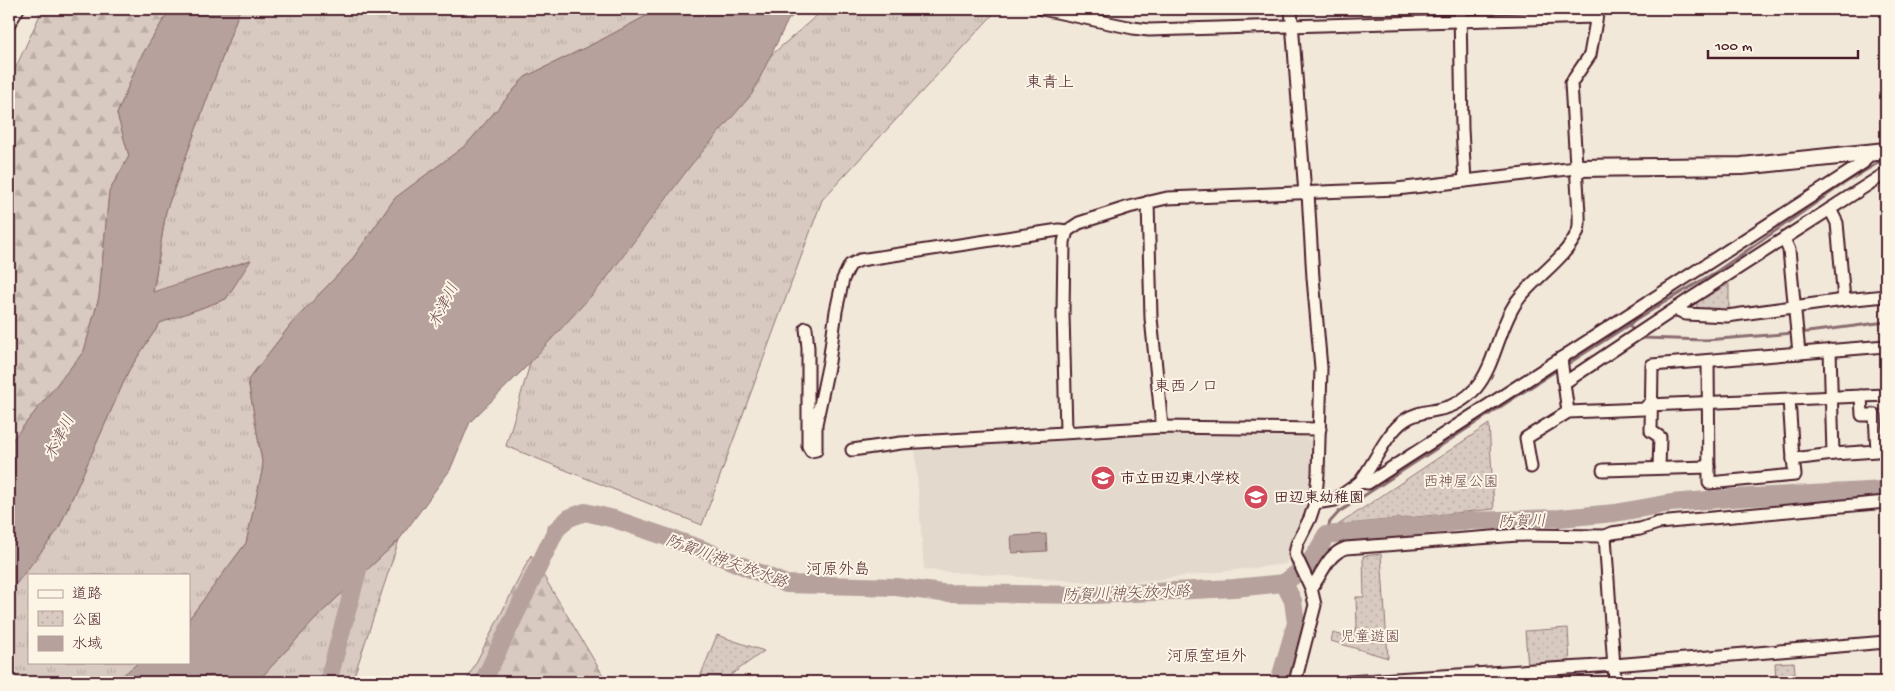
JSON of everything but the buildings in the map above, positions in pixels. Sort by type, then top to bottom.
[{"type":"street","points":[[9,24],[18,9]]},
{"type":"street","points":[[1042,9],[1149,30],[1459,21],[1597,13],[1590,55],[1571,83],[1578,232],[1564,252],[1536,279],[1516,302],[1478,387],[1461,402],[1443,409],[1418,413],[1405,420],[1394,430],[1360,482],[1335,500],[1315,504]]},
{"type":"street","points":[[1292,9],[1321,368],[1320,429],[1315,504],[1295,554],[1309,584],[1315,605],[1295,682]]},
{"type":"street","points":[[1460,9],[1465,181]]},
{"type":"street","points":[[806,328],[808,348],[808,446],[811,451],[816,450],[816,424],[843,279],[850,265],[860,260],[1059,230],[1067,231],[1079,223],[1167,198],[1397,189],[1576,168],[1742,166],[1886,151]]},
{"type":"street","points":[[1360,482],[1368,483],[1863,163],[1866,159],[1866,153]]},
{"type":"street","points":[[1564,383],[1886,173]]},
{"type":"street","points":[[1148,202],[1151,318],[1162,426]]},
{"type":"street","points":[[1830,210],[1837,223],[1844,300]]},
{"type":"street","points":[[1066,431],[1063,314],[1064,242],[1067,231]]},
{"type":"street","points":[[1784,239],[1789,250],[1799,353]]},
{"type":"street","points":[[1676,309],[1686,314],[1727,316],[1886,296]]},
{"type":"street","points":[[1659,467],[1660,437],[1651,431],[1652,365],[1708,362],[1886,346]]},
{"type":"street","points":[[1830,350],[1833,454]]},
{"type":"street","points":[[1561,358],[1568,412]]},
{"type":"street","points":[[1708,362],[1709,483],[1794,475],[1789,399]]},
{"type":"street","points":[[1531,467],[1526,438],[1568,412],[1644,409],[1648,405],[1886,395]]},
{"type":"street","points":[[1793,459],[1877,451],[1875,415],[1862,415],[1861,396]]},
{"type":"street","points":[[852,450],[901,443],[1162,426],[1320,429]]},
{"type":"street","points":[[1603,470],[1709,467]]},
{"type":"street","points":[[1309,584],[1332,555],[1346,548],[1518,535],[1605,536],[1612,533],[1640,529],[1658,523],[1886,502]]},
{"type":"street","points":[[1605,536],[1615,682]]},
{"type":"street","points":[[1348,682],[1614,665],[1886,642]]},
{"type":"shaded area","points":[[1167,433],[1302,434],[1314,444],[1308,506],[1286,564],[1118,584],[924,570],[915,448],[1063,437]]},
{"type":"green space","points":[[36,9],[170,9],[139,60],[117,114],[129,156],[109,192],[99,297],[84,351],[9,444],[9,192],[14,158],[9,159],[9,82],[40,15]]},
{"type":"green space","points":[[240,9],[659,9],[525,77],[466,145],[395,198],[351,261],[292,323],[248,380],[263,467],[246,543],[190,618],[190,574],[28,574],[28,664],[137,664],[115,682],[9,682],[9,593],[58,530],[129,370],[160,323],[226,299],[250,260],[153,293],[166,211]]},
{"type":"green space","points":[[824,9],[998,9],[822,200],[702,525],[506,446],[568,233]]},
{"type":"green space","points":[[1729,284],[1729,311],[1697,311],[1697,302]]},
{"type":"green space","name":"西神屋公園","points":[[1489,424],[1494,509],[1338,525]]},
{"type":"green space","points":[[399,540],[352,682],[257,682],[323,611]]},
{"type":"green space","name":"児童遊園","points":[[1381,554],[1388,658],[1331,641],[1333,633],[1352,638],[1357,626],[1356,597],[1364,597],[1363,556]]},
{"type":"green space","points":[[531,555],[607,682],[466,682]]},
{"type":"green space","points":[[1568,628],[1570,665],[1528,667],[1525,631]]},
{"type":"green space","points":[[717,635],[764,651],[721,682],[698,682]]},
{"type":"green space","points":[[1794,662],[1796,682],[1776,682],[1775,663]]},
{"type":"water","points":[[170,9],[240,9],[166,211],[153,292],[251,260],[226,299],[160,323],[129,370],[58,530],[9,593],[9,444],[84,351],[99,297],[109,192],[129,156],[117,114],[139,60]]},
{"type":"water","points":[[659,9],[801,9],[788,20],[752,94],[691,165],[603,283],[524,369],[470,422],[450,470],[399,540],[323,611],[257,682],[115,682],[137,664],[190,664],[190,618],[246,543],[263,467],[248,380],[292,323],[351,261],[395,198],[466,145],[525,77]]},
{"type":"water","points":[[1046,534],[1047,551],[1012,553],[1011,536]]},
{"type":"waterway","points":[[1566,365],[1658,306],[1716,272],[1843,184],[1886,158]]},
{"type":"waterway","points":[[1800,333],[1886,322]]},
{"type":"waterway","points":[[1628,325],[1642,338],[1706,340],[1794,333]]},
{"type":"waterway","points":[[1326,535],[1330,522],[1339,512],[1560,368]]},
{"type":"waterway","name":"防賀川","points":[[1284,583],[1309,563],[1326,535],[1468,521],[1560,518],[1615,513],[1671,503],[1732,498],[1886,490]]},
{"type":"waterway","name":"防賀川神矢放水路","points":[[483,682],[556,530],[569,518],[585,512],[614,519],[702,549],[786,584],[896,587],[942,593],[1093,595],[1234,588],[1284,583]]},
{"type":"waterway","name":"木津川","points":[[328,682],[361,559]]},
{"type":"waterway","name":"防賀川","points":[[1279,682],[1296,623],[1293,601],[1284,583]]},
{"type":"place","name":"市立田辺東小学校","points":[[1103,478]]},
{"type":"place","name":"田辺東幼稚園","points":[[1256,497]]},
{"type":"district","name":"東青上","points":[[1050,81]]},
{"type":"district","name":"東西ノ口","points":[[1186,385]]},
{"type":"district","name":"河原外島","points":[[838,568]]},
{"type":"district","name":"河原室垣外","points":[[1207,655]]}]
